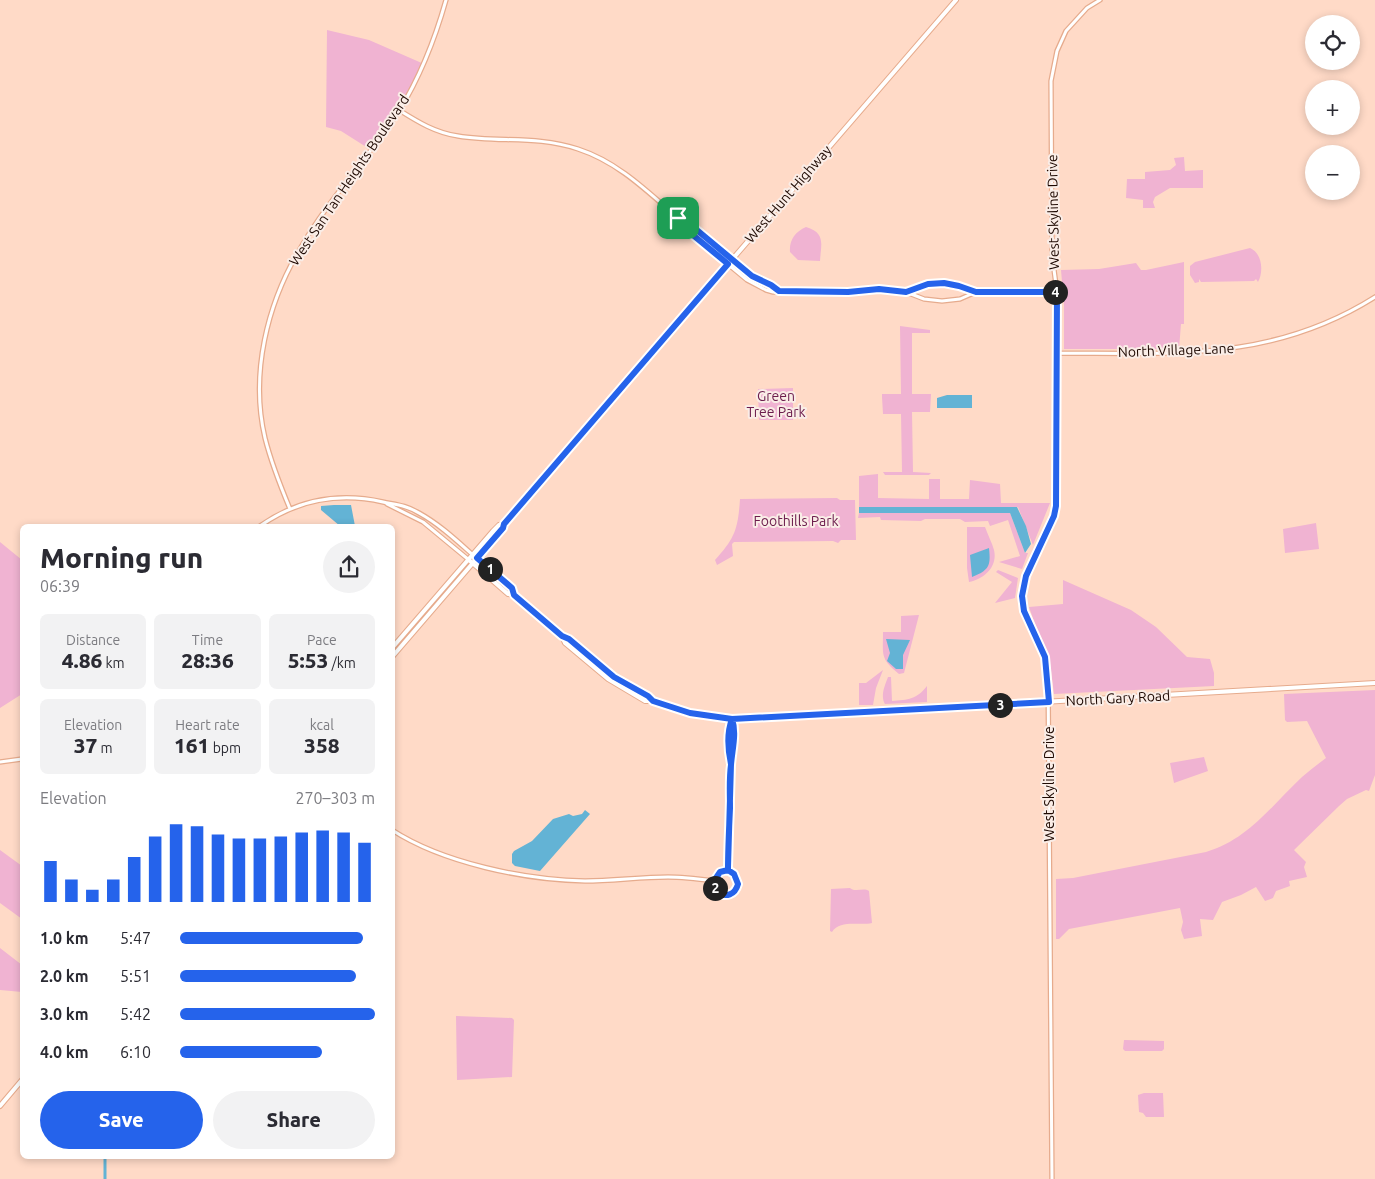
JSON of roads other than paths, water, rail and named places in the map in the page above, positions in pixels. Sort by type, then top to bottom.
[{"type":"main road","name":"West Hunt Highway","points":[[395,654],[473,564],[503,528],[504,524],[956,0]]},
{"type":"main road","name":"West Hunt Highway","points":[[395,645],[499,525],[504,524]]},
{"type":"main road","name":"North Gary Road","points":[[473,555],[512,588],[514,595]]},
{"type":"main road","name":"North Gary Road","points":[[469,560],[508,594],[514,595],[562,636],[565,643],[608,680],[645,701],[653,701],[690,713],[732,719],[1375,683]]},
{"type":"main road","points":[[497,585],[508,586]]},
{"type":"main road","points":[[0,1106],[20,1082]]},
{"type":"street","name":"West San Tan Heights Boulevard","points":[[290,509],[275,474],[264,437],[261,414],[260,372],[267,327],[281,285],[300,248],[399,110],[424,64],[446,0]]},
{"type":"street","name":"West Skyline Drive","points":[[1052,1179],[1049,702],[1045,657],[1024,611],[1022,596],[1026,576],[1054,516],[1056,506],[1057,292],[1052,255],[1051,81],[1053,66],[1066,31],[1086,8],[1100,0]]},
{"type":"street","points":[[399,110],[434,130],[458,136],[546,141],[578,148],[593,154],[629,176],[678,218],[686,221],[752,276],[779,291]]},
{"type":"street","points":[[678,218],[682,226],[747,280],[773,292],[848,292],[879,289],[906,292],[924,299],[942,301],[960,299],[976,292]]},
{"type":"street","points":[[906,292],[928,284],[944,283],[976,292],[1057,292]]},
{"type":"street","name":"North Village Lane","points":[[1057,353],[1194,352],[1246,347],[1292,335],[1329,322],[1355,310],[1375,297]]},
{"type":"street","name":"North Gary Road","points":[[264,524],[290,509],[312,501],[338,497],[364,498],[398,504],[418,513],[443,529],[473,555]]},
{"type":"street","name":"North Gary Road","points":[[385,502],[423,522],[469,560]]},
{"type":"street","points":[[728,870],[734,725],[732,719]]},
{"type":"street","points":[[0,762],[20,759]]},
{"type":"street","points":[[395,832],[432,850],[464,862],[535,877],[579,880],[668,877],[714,881]]},
{"type":"street","points":[[728,870],[738,880],[737,888],[732,894],[724,895],[717,892],[714,881],[720,872],[728,870]]},
{"type":"water","points":[[947,395],[972,395],[972,408],[937,408],[937,398]]},
{"type":"water","points":[[351,505],[355,524],[338,524],[321,510],[321,506]]},
{"type":"water","points":[[859,507],[1017,507],[1026,526],[1031,544],[1025,553],[1010,513],[859,513]]},
{"type":"water","points":[[989,548],[990,559],[988,567],[972,577],[970,555]]},
{"type":"water","points":[[886,639],[910,640],[903,655],[903,669],[896,669],[887,661],[890,653]]},
{"type":"water","points":[[585,810],[590,814],[540,871],[515,866],[512,863],[514,851],[532,841],[553,819],[569,814],[573,816],[582,814]]},
{"type":"waterway","points":[[105,1159],[105,1179]]},
{"type":"park label","name":"Green Tree Park","points":[[776,404]]},
{"type":"park label","name":"Foothills Park","points":[[796,521]]}]
